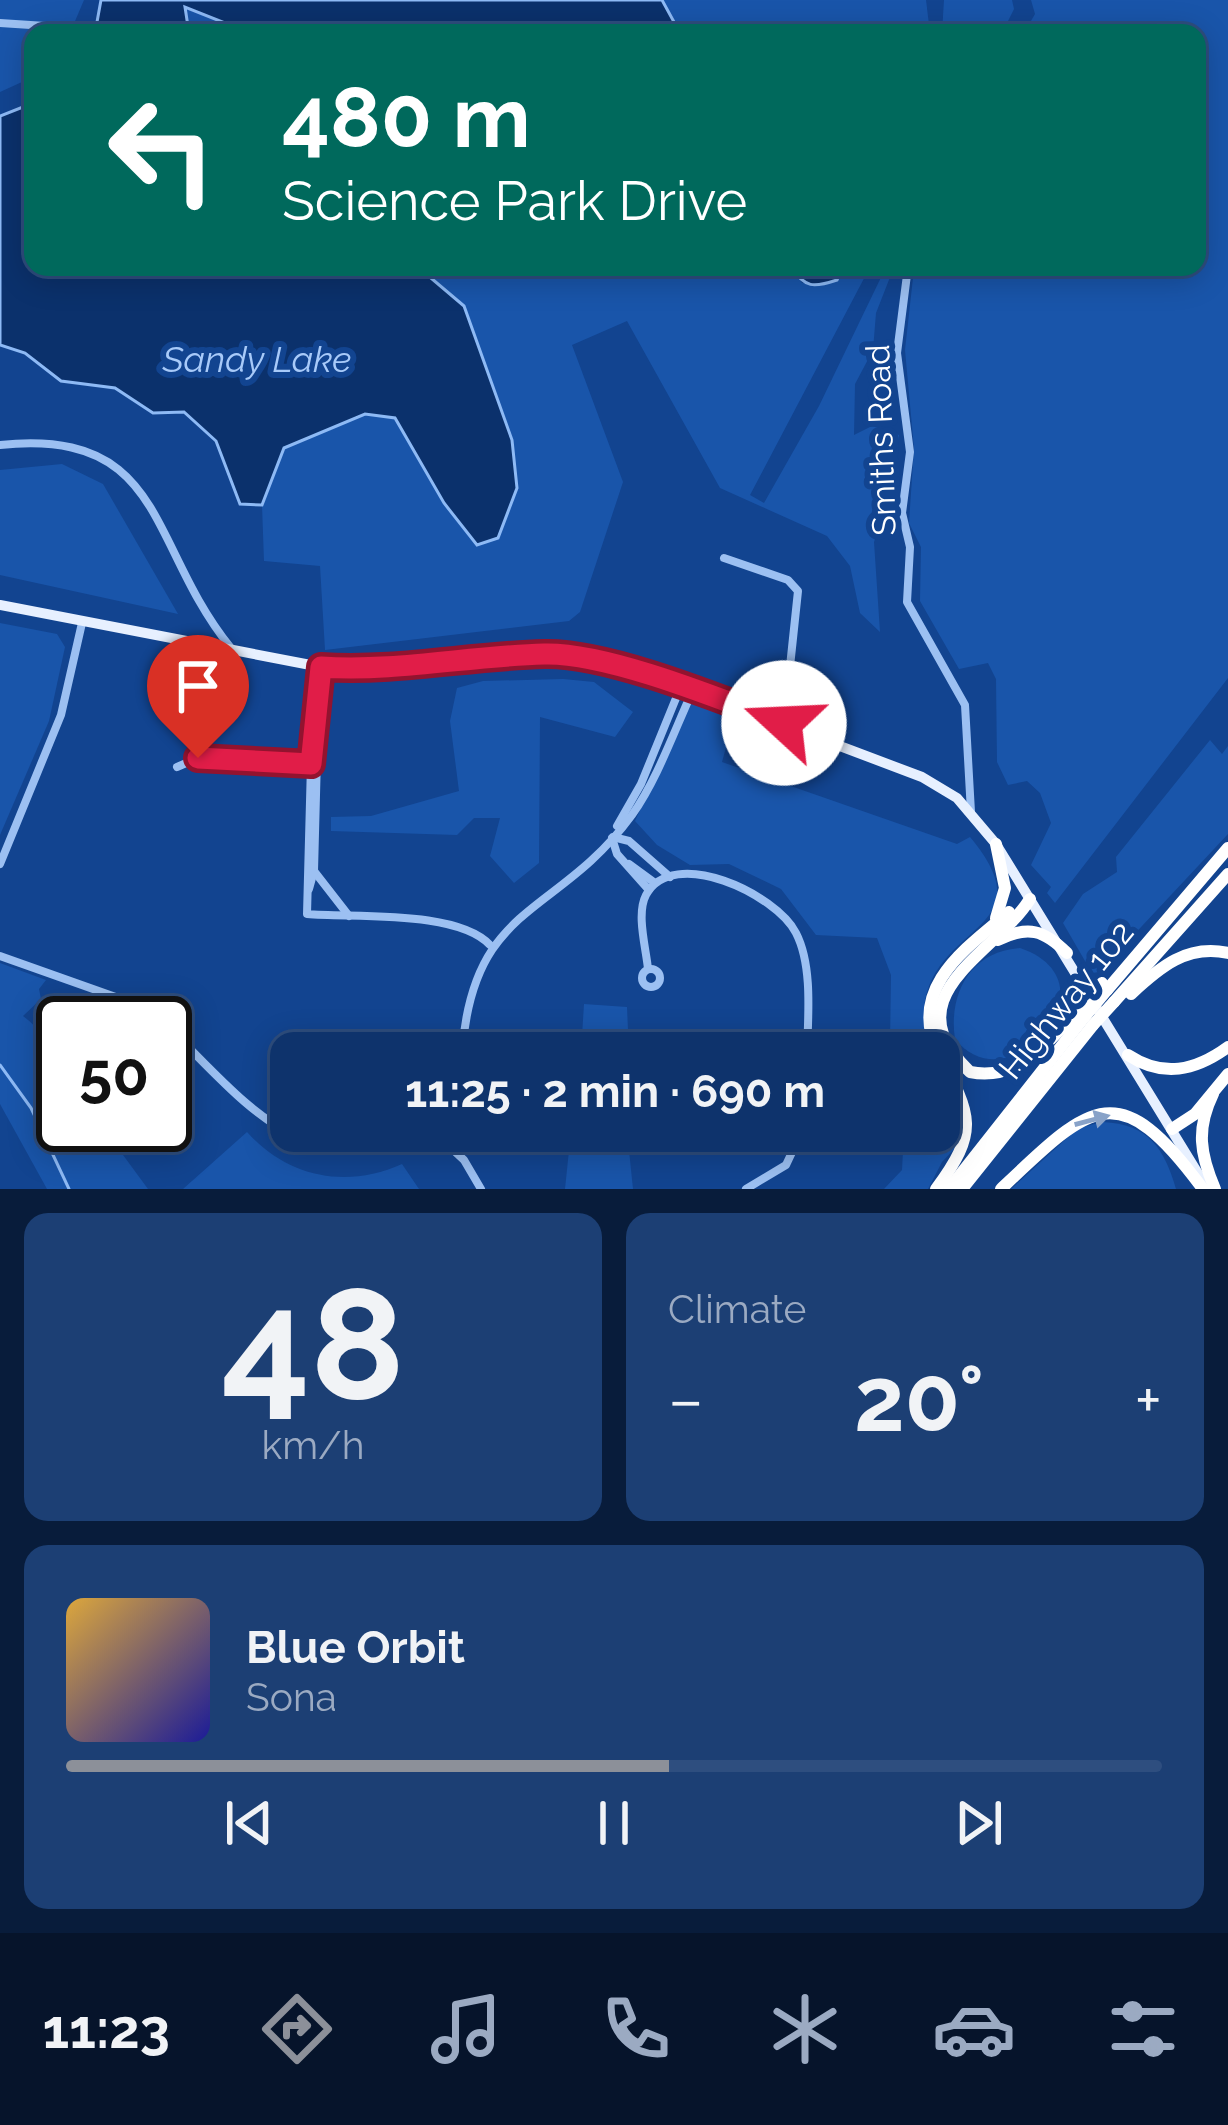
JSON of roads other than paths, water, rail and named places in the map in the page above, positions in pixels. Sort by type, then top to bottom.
[{"type":"highway","points":[[988,929],[1006,888],[996,844]]},
{"type":"highway","name":"Highway 102","points":[[949,1189],[1228,848]]},
{"type":"highway","name":"Highway 102","points":[[1110,995],[1228,874]]},
{"type":"highway","points":[[931,1032],[928,1021],[933,990],[952,960],[1030,899]]},
{"type":"highway","points":[[1030,899],[976,953],[944,998],[941,1019],[955,1058],[970,1072],[1007,1073],[1089,1019],[1110,995],[1186,954],[1210,949],[1228,953]]},
{"type":"highway","points":[[976,953],[1010,934],[1034,930],[1048,934],[1067,953]]},
{"type":"highway","name":"Highway 102","points":[[962,1189],[1065,1060],[1089,1019]]},
{"type":"highway","points":[[1128,1055],[1149,1069],[1168,1071],[1206,1061],[1228,1047]]},
{"type":"highway","points":[[1172,1129],[1213,1094],[1228,1074]]},
{"type":"highway","points":[[1209,1189],[1200,1130],[1213,1094]]},
{"type":"highway","points":[[936,1189],[962,1151],[968,1129],[960,1095]]},
{"type":"highway","points":[[1000,1189],[1074,1124],[1097,1114],[1131,1115],[1152,1126],[1209,1189]]},
{"type":"main road","points":[[0,605],[321,667],[467,663],[548,653],[687,688],[922,777],[971,812],[996,844],[1209,1189]]},
{"type":"street","name":"Smiths Road","points":[[907,276],[897,353],[910,452],[902,513],[910,547],[907,602],[964,705],[971,812]]},
{"type":"street","points":[[0,446],[55,441],[115,462],[144,496],[194,598],[236,654]]},
{"type":"street","points":[[724,558],[788,580],[798,591],[784,723]]},
{"type":"street","points":[[0,864],[61,715],[82,623]]},
{"type":"street","points":[[321,667],[308,914],[451,923],[479,933],[490,945]]},
{"type":"street","points":[[465,1032],[471,985],[490,945],[611,837],[645,792],[687,688]]},
{"type":"street","points":[[177,767],[198,758],[315,764]]},
{"type":"street","points":[[309,889],[314,871],[315,764]]},
{"type":"street","points":[[611,837],[628,864],[652,887]]},
{"type":"street","points":[[611,837],[629,841],[670,877],[740,885],[781,912],[803,952],[806,1032]]},
{"type":"street","points":[[314,871],[350,917]]},
{"type":"street","points":[[648,969],[642,910],[652,887],[670,877]]},
{"type":"street","points":[[0,956],[113,996]]},
{"type":"street","points":[[192,1056],[247,1122]]},
{"type":"street","points":[[402,1155],[406,1152]]},
{"type":"street","points":[[456,1152],[479,1186]]},
{"type":"street","points":[[746,1189],[787,1165],[793,1152]]},
{"type":"water","points":[[101,0],[662,0],[675,24],[228,24],[185,7],[188,24],[97,24]]},
{"type":"water","name":"Sandy Lake","points":[[24,107],[24,276],[429,276],[464,306],[512,440],[517,488],[498,538],[477,545],[444,503],[395,418],[365,414],[284,448],[262,505],[240,504],[216,441],[184,412],[153,413],[115,388],[61,381],[25,353],[0,345],[0,116]]},
{"type":"water","points":[[798,276],[839,276],[816,285]]},
{"type":"waterway","points":[[0,1065],[31,1108],[69,1189]]}]
